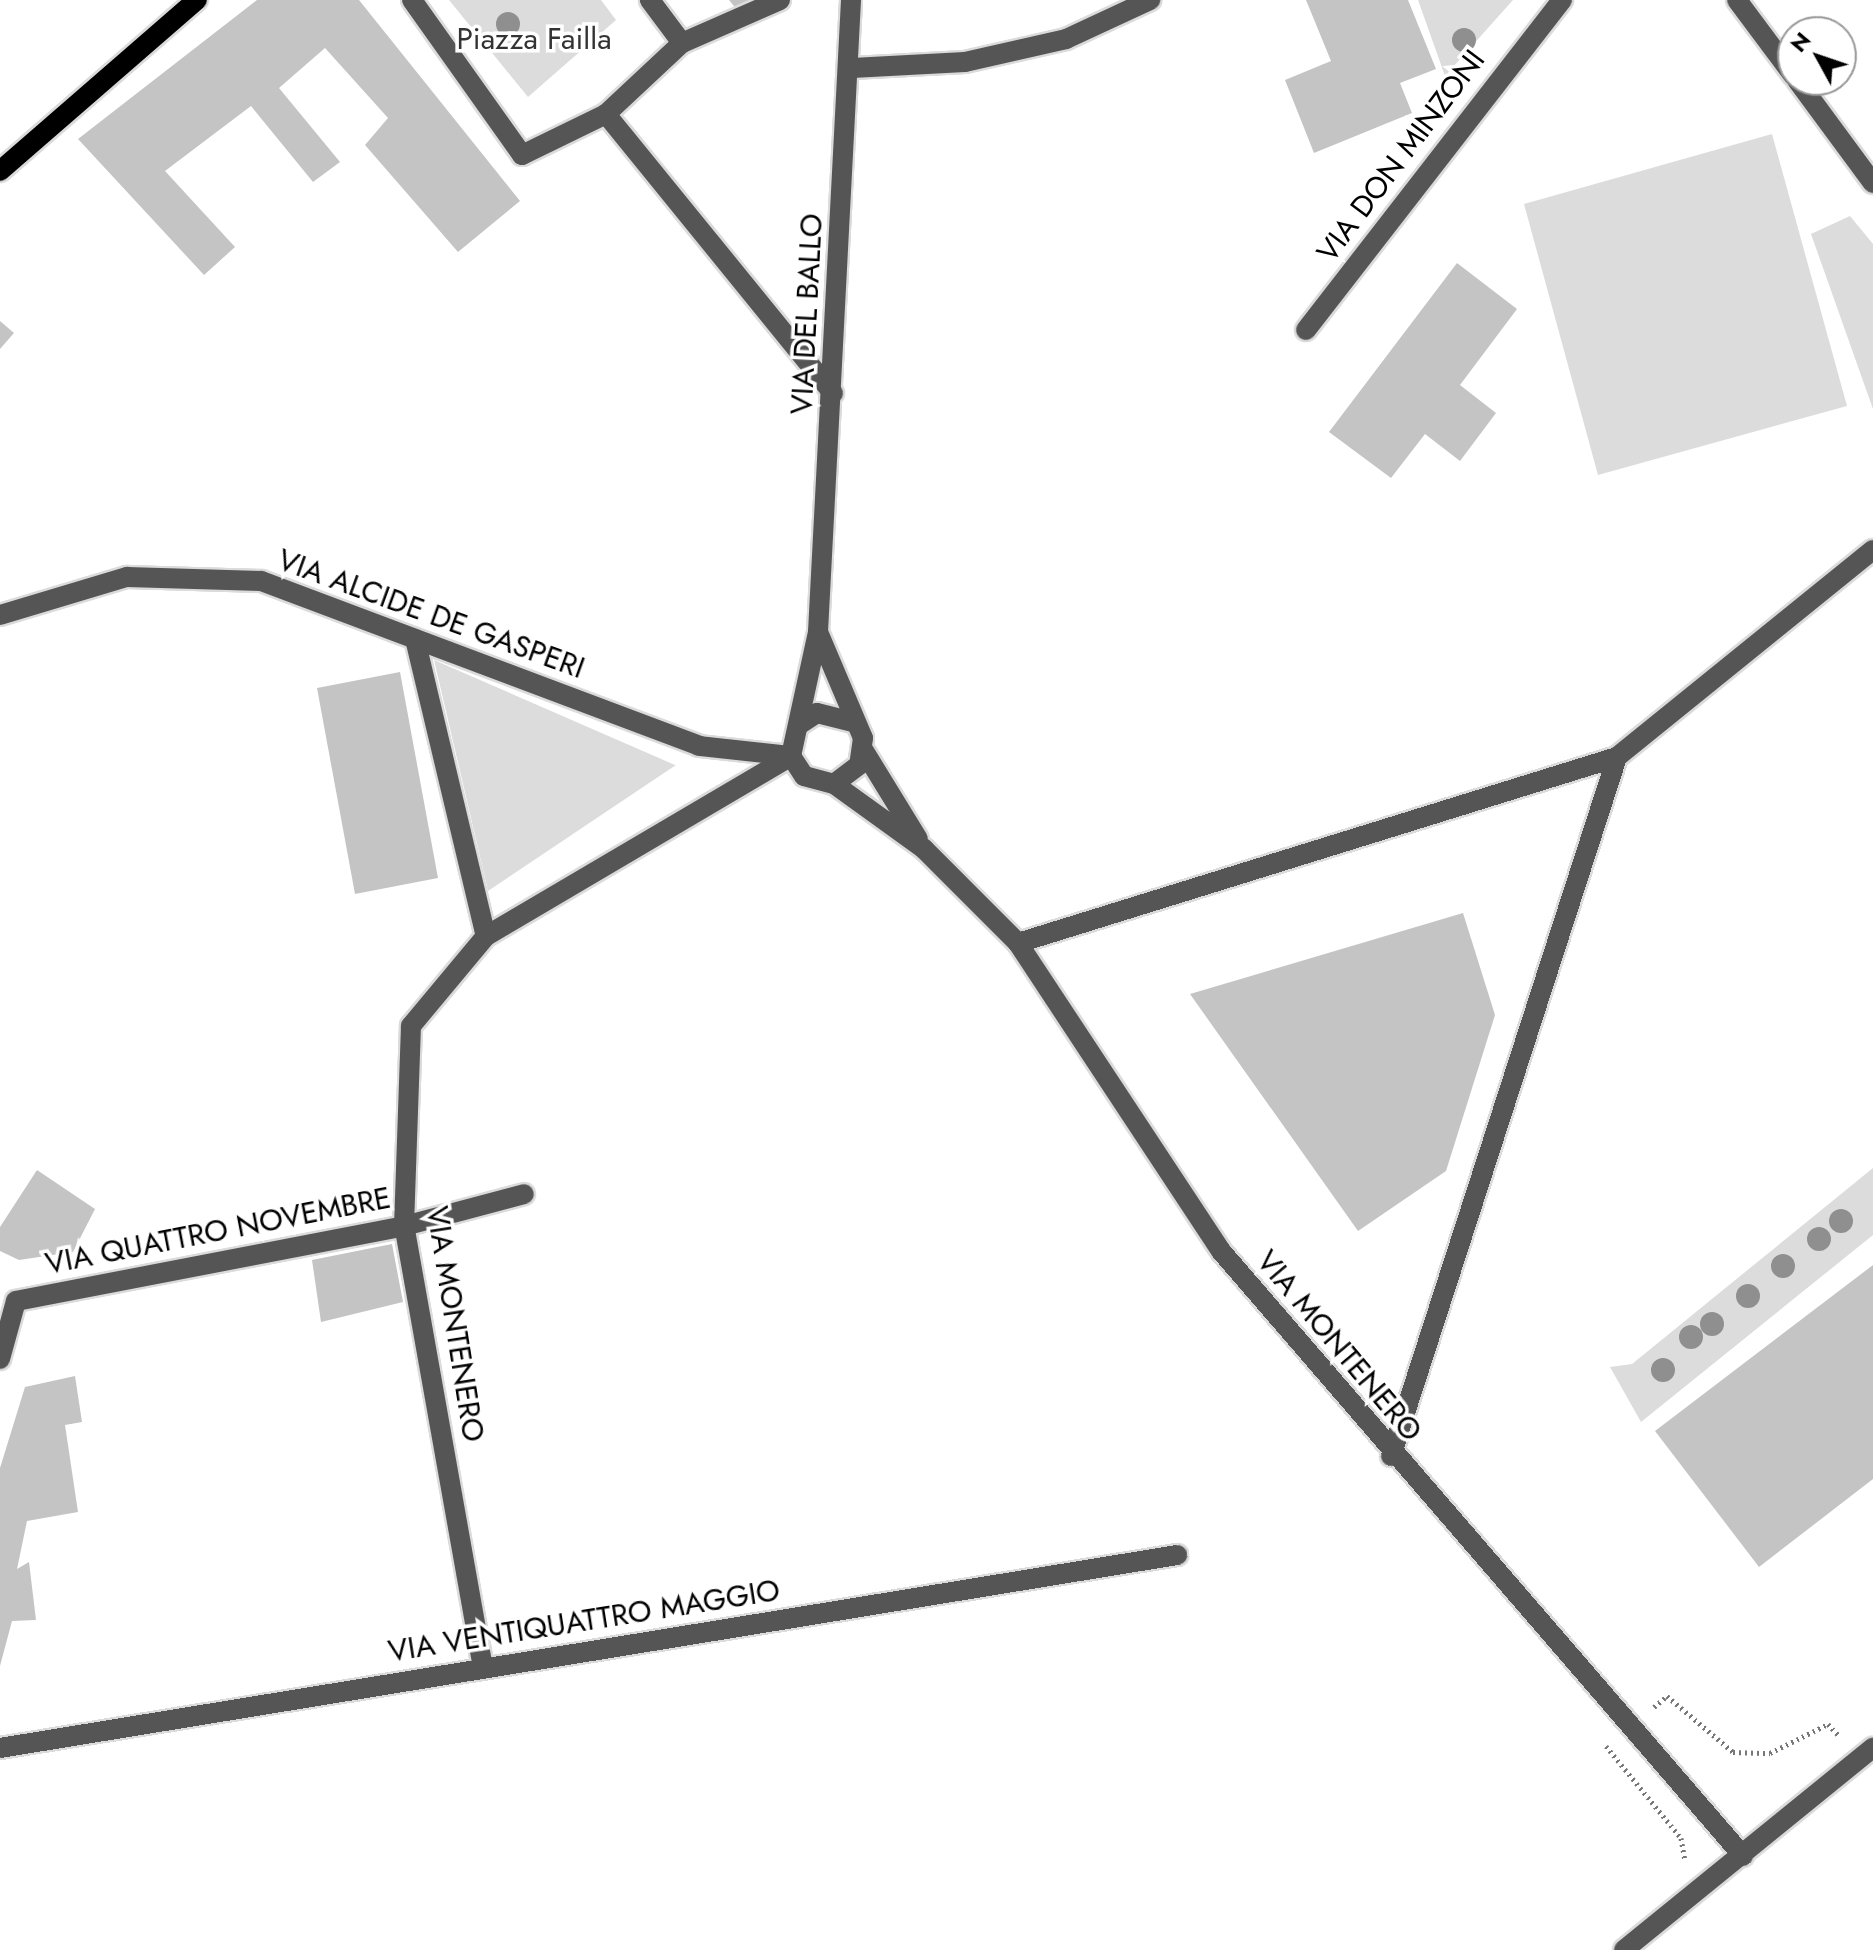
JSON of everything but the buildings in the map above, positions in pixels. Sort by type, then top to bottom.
[{"type":"main road","points":[[0,171],[197,0]]},
{"type":"street","points":[[412,0],[522,155],[606,114],[682,43],[780,0]]},
{"type":"street","points":[[650,0],[682,43]]},
{"type":"street","name":"VIA DEL BALLO","points":[[800,724],[818,632],[852,68],[851,0]]},
{"type":"street","points":[[852,68],[965,62],[1066,39],[1150,0]]},
{"type":"street","name":"VIA DON MINZONI","points":[[1306,330],[1545,10],[1562,0]]},
{"type":"street","points":[[1737,0],[1777,54]]},
{"type":"street","points":[[1809,96],[1873,183]]},
{"type":"street","points":[[606,114],[833,393]]},
{"type":"street","points":[[1018,943],[1617,757],[1873,550]]},
{"type":"street","name":"VIA ALCIDE DE GASPERI","points":[[0,615],[127,577],[261,581],[699,746],[791,756]]},
{"type":"street","points":[[818,632],[864,751],[849,777],[834,784],[804,776],[791,756],[800,724],[817,713],[852,722]]},
{"type":"street","points":[[415,639],[486,936]]},
{"type":"street","name":"VIA MONTENERO","points":[[864,751],[924,849]]},
{"type":"street","name":"VIA MONTENERO","points":[[483,1668],[404,1226],[411,1026],[486,936],[791,756]]},
{"type":"street","points":[[1391,1456],[1617,757]]},
{"type":"street","name":"VIA MONTENERO","points":[[834,784],[924,849],[1018,943],[1221,1251],[1391,1456],[1743,1856]]},
{"type":"street","name":"VIA QUATTRO NOVEMBRE","points":[[0,1359],[16,1301],[404,1226],[524,1194]]},
{"type":"street","name":"VIA VENTIQUATTRO MAGGIO","points":[[0,1748],[1177,1555]]},
{"type":"street","points":[[1624,1950],[1867,1753]]},
{"type":"path","points":[[1678,1871],[1685,1862],[1681,1838],[1602,1748],[1667,1696],[1733,1752],[1770,1753],[1828,1724],[1867,1753]]},
{"type":"green space","name":"Piazza Failla","points":[[449,0],[601,0],[616,20],[528,97]]},
{"type":"green space","points":[[1418,0],[1513,0],[1445,76]]},
{"type":"green space","points":[[1772,134],[1847,406],[1598,475],[1524,204]]},
{"type":"green space","points":[[1850,216],[1873,244],[1873,409],[1811,234]]},
{"type":"green space","points":[[434,660],[675,765],[676,765],[488,891]]},
{"type":"green space","points":[[1873,1168],[1873,1235],[1641,1422],[1610,1367],[1632,1364]]}]
